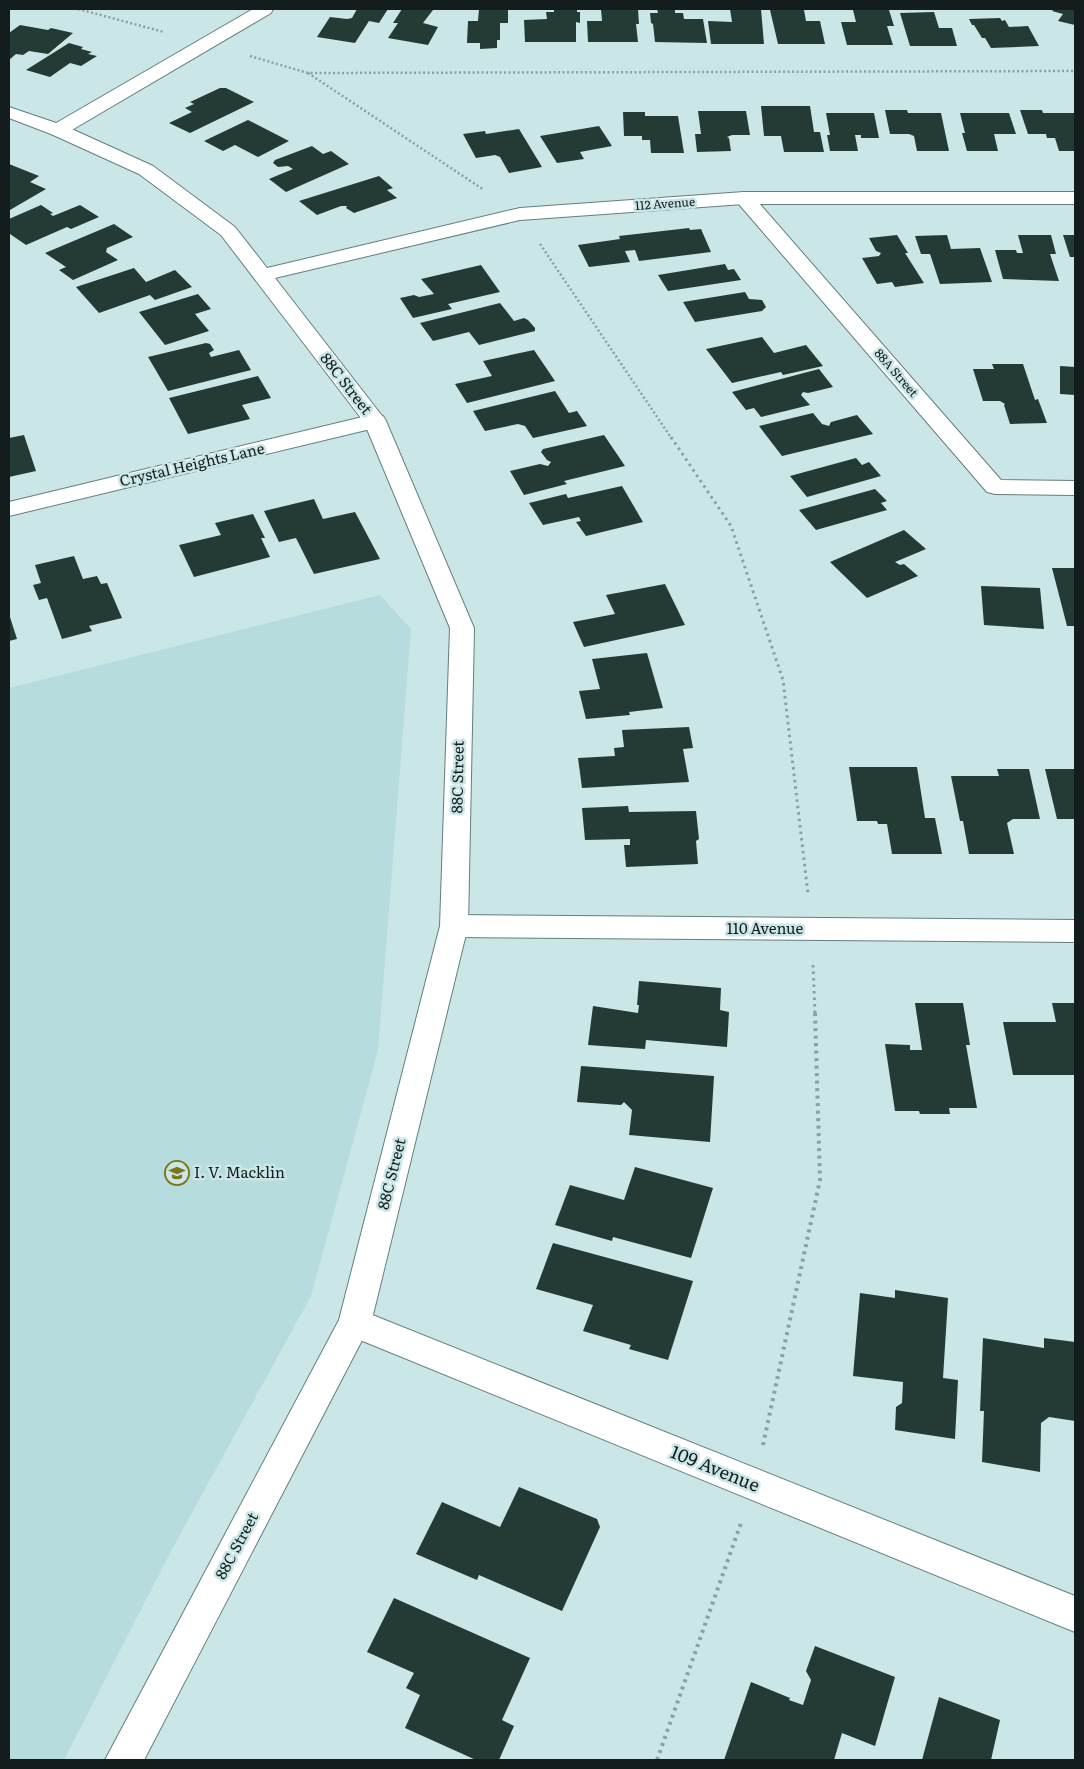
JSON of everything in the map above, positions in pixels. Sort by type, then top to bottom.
[{"type":"street","points":[[58,130],[265,9]]},
{"type":"street","name":"88C Street","points":[[9,112],[58,130],[146,170],[228,230],[375,421],[462,628],[454,926],[355,1323],[124,1760]]},
{"type":"street","name":"112 Avenue","points":[[262,275],[520,214],[744,198],[1075,198]]},
{"type":"street","name":"88A Street","points":[[744,198],[995,488],[1075,488]]},
{"type":"street","name":"Crystal Heights Lane","points":[[9,509],[375,421]]},
{"type":"street","name":"110 Avenue","points":[[454,926],[1075,930]]},
{"type":"street","name":"109 Avenue","points":[[355,1323],[1075,1614]]},
{"type":"path","points":[[78,9],[208,43],[308,73],[1075,71]]},
{"type":"path","points":[[308,73],[520,214],[731,526],[783,680],[812,929],[820,1180],[754,1485],[658,1760]]},
{"type":"shaded area","name":"I. V. Macklin","points":[[380,595],[411,629],[378,1050],[311,1296],[171,1551],[64,1760],[9,1760],[9,688]]},
{"type":"building","points":[[357,9],[388,9],[379,23],[369,21],[355,43],[317,37],[330,17],[352,18]]},
{"type":"building","points":[[402,9],[433,10],[423,23],[438,27],[428,45],[388,38],[398,23],[393,23]]},
{"type":"building","points":[[479,9],[508,9],[508,23],[500,23],[500,40],[497,40],[497,48],[480,49],[480,43],[467,43],[468,21],[478,21]]},
{"type":"building","points":[[554,9],[577,9],[577,12],[580,12],[580,23],[576,22],[576,42],[525,42],[524,20],[547,19],[546,12],[554,12]]},
{"type":"building","points":[[601,9],[638,9],[639,24],[636,24],[638,42],[588,42],[587,21],[602,21]]},
{"type":"building","points":[[657,9],[675,9],[675,13],[683,13],[684,19],[703,19],[707,43],[655,42],[650,13],[658,13]]},
{"type":"building","points":[[730,9],[761,9],[764,44],[711,44],[708,21],[732,22]]},
{"type":"building","points":[[1054,9],[1075,9],[1075,25],[1058,21],[1063,14],[1052,11]]},
{"type":"building","points":[[770,10],[804,10],[806,21],[820,21],[825,44],[778,44]]},
{"type":"building","points":[[853,10],[889,10],[894,26],[887,26],[893,45],[847,45],[841,22],[856,22]]},
{"type":"building","points":[[934,12],[939,28],[952,28],[957,46],[910,46],[900,13]]},
{"type":"building","points":[[1000,18],[1002,21],[1005,20],[1009,27],[1028,26],[1039,46],[991,48],[969,19]]},
{"type":"building","points":[[20,25],[48,30],[51,28],[73,33],[48,54],[29,51],[23,55],[16,54],[9,60],[9,33]]},
{"type":"building","points":[[69,43],[83,47],[81,49],[92,52],[88,54],[97,56],[81,66],[70,63],[50,77],[26,70]]},
{"type":"building","points":[[220,88],[226,88],[254,102],[190,133],[169,123],[192,112],[185,108],[194,104],[190,102]]},
{"type":"building","points":[[761,106],[810,106],[814,132],[820,132],[824,152],[784,152],[781,136],[764,136]]},
{"type":"building","points":[[885,110],[907,110],[908,113],[941,113],[949,151],[917,151],[914,136],[909,134],[890,134]]},
{"type":"building","points":[[1020,110],[1042,110],[1043,113],[1075,113],[1075,151],[1059,151],[1055,138],[1047,138],[1046,134],[1028,134]]},
{"type":"building","points":[[698,111],[746,111],[750,135],[732,135],[727,137],[729,138],[731,151],[697,152],[695,134],[701,134]]},
{"type":"building","points":[[623,112],[645,112],[645,116],[678,116],[684,153],[651,153],[650,140],[642,140],[642,136],[624,136]]},
{"type":"building","points":[[826,113],[874,113],[879,138],[861,138],[861,135],[855,135],[858,151],[830,151],[827,135],[830,135]]},
{"type":"building","points":[[960,113],[1009,113],[1016,134],[994,134],[998,151],[967,151],[962,133],[965,133]]},
{"type":"building","points":[[248,120],[289,141],[258,157],[235,145],[223,151],[204,141]]},
{"type":"building","points":[[599,126],[612,146],[580,152],[584,159],[557,163],[540,136]]},
{"type":"building","points":[[519,129],[542,167],[509,173],[500,157],[495,155],[476,158],[463,134],[485,131],[486,134]]},
{"type":"building","points":[[312,146],[323,154],[331,151],[349,164],[286,192],[269,179],[293,169],[288,166],[278,167],[273,163],[275,160]]},
{"type":"building","points":[[9,164],[39,176],[30,182],[46,189],[10,210],[9,209]]},
{"type":"building","points":[[379,176],[393,188],[387,190],[397,198],[354,213],[346,208],[347,206],[341,206],[317,215],[299,201]]},
{"type":"building","points":[[41,205],[53,213],[50,214],[53,216],[80,205],[99,217],[71,229],[67,227],[26,245],[10,234],[9,219]]},
{"type":"building","points":[[114,224],[133,237],[107,248],[106,252],[118,260],[73,280],[59,270],[66,267],[45,253]]},
{"type":"building","points":[[689,228],[690,230],[701,229],[711,252],[639,261],[635,250],[625,251],[630,262],[589,267],[578,245],[620,239],[619,236]]},
{"type":"building","points":[[897,235],[908,253],[905,253],[924,283],[895,287],[892,282],[877,284],[862,258],[879,256],[881,253],[876,251],[869,238]]},
{"type":"building","points":[[947,235],[951,249],[980,248],[992,282],[940,284],[930,254],[921,254],[915,236]]},
{"type":"building","points":[[1018,235],[1051,235],[1056,254],[1050,254],[1059,281],[1003,279],[995,250],[1016,250],[1017,253],[1023,253]]},
{"type":"building","points":[[1063,235],[1075,235],[1075,257],[1070,257]]},
{"type":"building","points":[[725,264],[728,270],[734,269],[741,280],[668,291],[658,275]]},
{"type":"building","points":[[481,265],[500,292],[448,304],[452,309],[413,318],[400,298],[434,294],[421,279]]},
{"type":"building","points":[[134,268],[146,282],[175,270],[192,287],[155,300],[150,295],[99,313],[76,287]]},
{"type":"building","points":[[745,292],[749,299],[762,300],[766,307],[762,311],[695,322],[683,302]]},
{"type":"building","points":[[198,294],[211,309],[195,314],[209,331],[165,345],[139,312]]},
{"type":"building","points":[[500,303],[514,321],[524,318],[535,328],[535,331],[479,345],[469,332],[433,341],[420,323]]},
{"type":"building","points":[[762,337],[774,353],[806,345],[823,366],[783,375],[781,372],[732,383],[706,349]]},
{"type":"building","points":[[206,343],[210,344],[214,350],[209,353],[211,357],[239,350],[251,370],[168,391],[148,357]]},
{"type":"building","points":[[534,350],[555,381],[467,403],[455,384],[492,376],[483,361]]},
{"type":"building","points":[[992,364],[1023,364],[1035,400],[1038,399],[1047,423],[1010,424],[1005,404],[1000,401],[983,401],[973,369],[994,369]]},
{"type":"building","points":[[1060,366],[1075,367],[1075,395],[1060,394]]},
{"type":"building","points":[[819,369],[833,387],[808,393],[803,392],[801,395],[810,405],[761,417],[754,408],[746,410],[732,392]]},
{"type":"building","points":[[258,376],[271,398],[242,405],[250,419],[188,434],[169,398]]},
{"type":"building","points":[[555,391],[569,413],[577,411],[587,426],[533,438],[525,426],[518,424],[485,431],[473,411]]},
{"type":"building","points":[[813,413],[822,424],[829,426],[831,422],[857,415],[873,434],[782,456],[759,426]]},
{"type":"building","points":[[24,435],[36,471],[9,477],[9,438]]},
{"type":"building","points":[[604,435],[625,466],[564,481],[567,484],[524,495],[510,471],[540,464],[548,466],[551,462],[541,452],[543,449]]},
{"type":"building","points":[[856,458],[862,465],[869,462],[881,476],[807,497],[790,476]]},
{"type":"building","points":[[622,486],[643,522],[586,536],[576,522],[581,521],[579,517],[543,525],[529,503],[566,494],[568,498]]},
{"type":"building","points":[[875,489],[887,501],[881,503],[887,510],[816,530],[799,510]]},
{"type":"building","points":[[314,499],[323,519],[355,512],[380,559],[314,574],[296,538],[279,542],[264,511]]},
{"type":"building","points":[[253,514],[265,538],[261,538],[270,557],[194,577],[179,545],[221,535],[215,523]]},
{"type":"building","points":[[904,530],[926,549],[895,562],[900,565],[904,564],[918,576],[867,598],[830,562]]},
{"type":"building","points":[[74,556],[83,579],[97,576],[101,584],[107,583],[122,618],[89,626],[92,631],[62,639],[47,598],[39,600],[33,585],[41,583],[35,565]]},
{"type":"building","points":[[1052,568],[1075,568],[1075,626],[1067,626]]},
{"type":"building","points":[[665,584],[685,625],[584,647],[573,622],[615,614],[606,595]]},
{"type":"building","points":[[981,586],[1040,588],[1044,629],[984,625]]},
{"type":"building","points":[[9,614],[17,639],[9,641]]},
{"type":"building","points":[[647,653],[663,708],[629,712],[630,715],[586,719],[579,691],[600,689],[592,659]]},
{"type":"building","points":[[689,727],[693,748],[683,749],[689,782],[582,788],[578,758],[615,756],[614,748],[624,747],[622,730]]},
{"type":"building","points":[[849,767],[917,767],[925,818],[935,818],[942,854],[892,854],[887,824],[878,824],[877,821],[857,821]]},
{"type":"building","points":[[997,769],[1029,769],[1040,819],[1013,819],[1007,823],[1014,854],[969,854],[963,821],[960,821],[951,776],[999,776]]},
{"type":"building","points":[[1045,769],[1075,769],[1075,819],[1057,819]]},
{"type":"building","points":[[628,806],[629,812],[696,811],[699,839],[696,841],[698,864],[626,867],[624,845],[630,845],[630,839],[585,840],[582,808]]},
{"type":"building","points":[[639,981],[721,988],[720,1010],[729,1012],[727,1047],[646,1040],[645,1049],[588,1045],[593,1006],[638,1013]]},
{"type":"building","points":[[915,1003],[963,1003],[970,1045],[966,1045],[977,1108],[949,1108],[950,1114],[920,1114],[919,1111],[895,1111],[885,1044],[910,1045],[910,1050],[922,1050]]},
{"type":"building","points":[[1052,1003],[1075,1003],[1075,1075],[1013,1075],[1003,1022],[1056,1022]]},
{"type":"building","points":[[581,1066],[714,1076],[710,1142],[629,1135],[632,1110],[624,1102],[621,1105],[577,1102]]},
{"type":"building","points":[[635,1167],[713,1188],[691,1258],[613,1237],[612,1241],[555,1225],[570,1185],[624,1200]]},
{"type":"building","points":[[553,1243],[693,1281],[668,1360],[629,1349],[631,1345],[583,1331],[593,1305],[536,1289]]},
{"type":"building","points":[[895,1290],[948,1298],[943,1378],[958,1380],[955,1439],[895,1430],[896,1407],[902,1403],[903,1382],[853,1376],[860,1293],[895,1298]]},
{"type":"building","points":[[983,1338],[1044,1348],[1044,1338],[1075,1342],[1075,1421],[1049,1417],[1041,1423],[1040,1472],[982,1462],[984,1411],[980,1411]]},
{"type":"building","points":[[519,1487],[597,1519],[600,1527],[562,1611],[479,1575],[477,1580],[416,1554],[442,1502],[500,1527]]},
{"type":"building","points":[[394,1598],[530,1658],[502,1720],[514,1726],[499,1760],[476,1760],[405,1728],[420,1695],[406,1688],[414,1673],[367,1652]]},
{"type":"building","points":[[815,1646],[895,1677],[875,1746],[842,1733],[834,1760],[724,1760],[751,1682],[803,1705],[811,1680],[806,1671]]},
{"type":"building","points":[[939,1697],[1000,1720],[991,1760],[922,1760]]},
{"type":"place","name":"I. V. Macklin","points":[[177,1173]]}]
